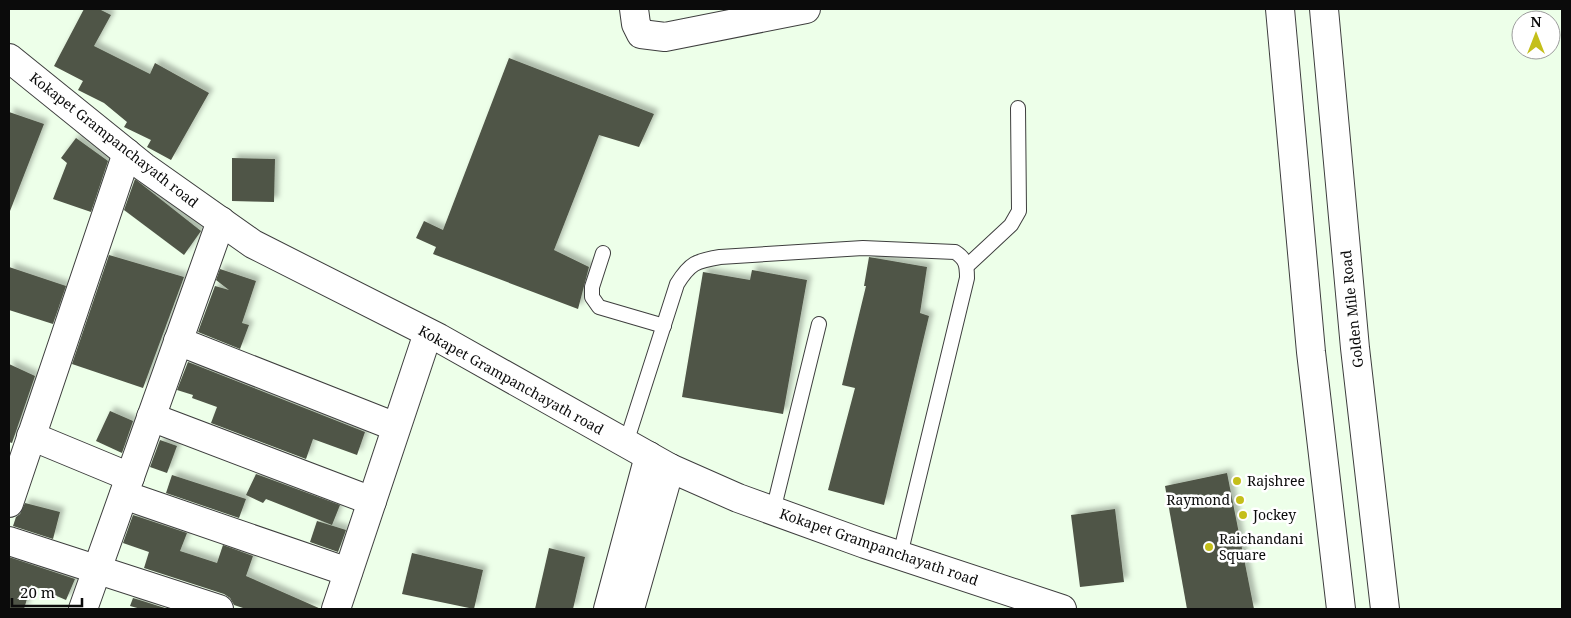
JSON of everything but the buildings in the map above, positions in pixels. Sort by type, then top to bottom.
[{"type":"street","points":[[634,9],[636,24],[641,34],[665,37],[801,9]]},
{"type":"street","points":[[1280,9],[1311,352],[1341,609]]},
{"type":"street","name":"Golden Mile Road","points":[[1324,9],[1355,348],[1385,609]]},
{"type":"street","name":"Kokapet Grampanchayath road","points":[[9,58],[126,153],[253,244],[428,333],[648,456],[773,511],[1062,609]]},
{"type":"street","points":[[9,503],[126,153]]},
{"type":"street","points":[[83,609],[221,221]]},
{"type":"street","points":[[336,609],[428,333]]},
{"type":"street","points":[[178,341],[396,427]]},
{"type":"street","points":[[151,417],[372,501]]},
{"type":"street","points":[[31,436],[127,486],[348,572]]},
{"type":"street","points":[[608,609],[648,456]]},
{"type":"street","points":[[630,609],[648,456]]},
{"type":"street","points":[[9,541],[219,609]]},
{"type":"lane","points":[[967,266],[1011,225],[1019,211],[1018,108]]},
{"type":"lane","points":[[648,456],[664,326],[677,284],[686,269],[699,260],[863,248],[956,252],[964,258],[967,266],[967,278],[900,555]]},
{"type":"lane","points":[[603,253],[592,287],[592,297],[599,307],[664,326]]},
{"type":"lane","points":[[773,511],[819,324]]},
{"type":"place","name":"Rajshree","points":[[1237,481]]},
{"type":"place","name":"Raymond","points":[[1240,500]]},
{"type":"place","name":"Jockey","points":[[1243,515]]},
{"type":"place","name":"Raichandani Square","points":[[1209,547]]}]
